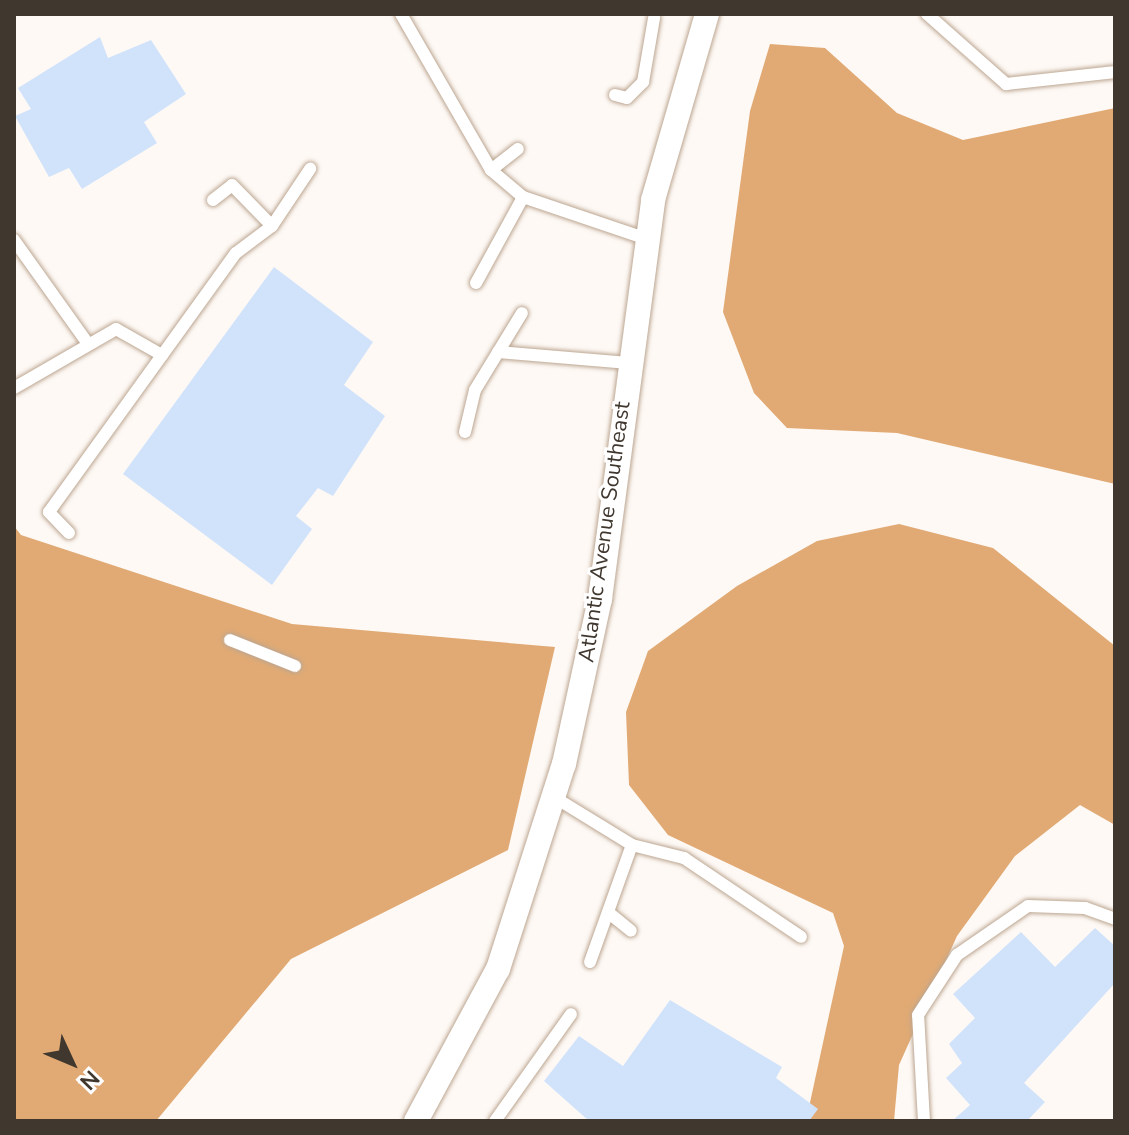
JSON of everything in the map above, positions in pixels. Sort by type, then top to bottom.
[{"type":"street","name":"Atlantic Avenue Southeast","points":[[416,1121],[498,969],[554,797],[600,599],[647,239],[707,14]]},
{"type":"lane","points":[[401,14],[491,170],[523,197],[647,239]]},
{"type":"lane","points":[[927,14],[1006,84],[1115,72]]},
{"type":"lane","points":[[615,95],[627,98],[643,82],[654,18]]},
{"type":"lane","points":[[491,170],[518,149]]},
{"type":"lane","points":[[69,533],[49,512],[236,253],[272,226],[310,169]]},
{"type":"lane","points":[[213,200],[232,185],[272,226]]},
{"type":"lane","points":[[476,283],[523,197]]},
{"type":"lane","points":[[14,240],[86,341]]},
{"type":"lane","points":[[465,432],[475,390],[522,313]]},
{"type":"lane","points":[[14,388],[86,341],[116,329],[162,355]]},
{"type":"lane","points":[[498,352],[629,363]]},
{"type":"lane","points":[[230,640],[295,666]]},
{"type":"lane","points":[[554,797],[632,845],[684,858],[801,937]]},
{"type":"lane","points":[[590,962],[632,845]]},
{"type":"lane","points":[[924,1121],[918,1015],[957,955],[1028,906],[1085,908],[1115,919]]},
{"type":"lane","points":[[609,913],[631,931]]},
{"type":"lane","points":[[495,1121],[571,1014]]},
{"type":"shaded area","points":[[770,44],[825,48],[897,113],[963,140],[1115,108],[1115,484],[897,433],[787,428],[754,393],[723,312],[750,111]]},
{"type":"shaded area","points":[[899,524],[993,548],[1115,646],[1115,825],[1080,805],[1015,856],[957,936],[899,1065],[894,1121],[806,1121],[844,946],[833,913],[668,835],[629,785],[626,712],[648,651],[737,586],[817,541]]},
{"type":"shaded area","points":[[14,526],[21,535],[292,624],[555,647],[508,850],[291,959],[156,1121],[14,1121]]},
{"type":"building","points":[[100,37],[108,58],[151,40],[186,94],[144,122],[157,143],[82,189],[69,168],[49,177],[15,116],[31,109],[18,88]]},
{"type":"building","points":[[274,267],[373,342],[344,385],[385,416],[333,496],[318,488],[296,516],[312,529],[272,585],[123,474]]},
{"type":"building","points":[[1095,928],[1115,946],[1115,983],[1024,1083],[1045,1102],[1027,1121],[952,1121],[970,1105],[946,1078],[962,1063],[949,1044],[975,1018],[953,994],[1021,932],[1055,967]]},
{"type":"building","points":[[670,1000],[782,1067],[776,1078],[818,1109],[809,1121],[589,1121],[544,1081],[579,1036],[623,1066]]}]
